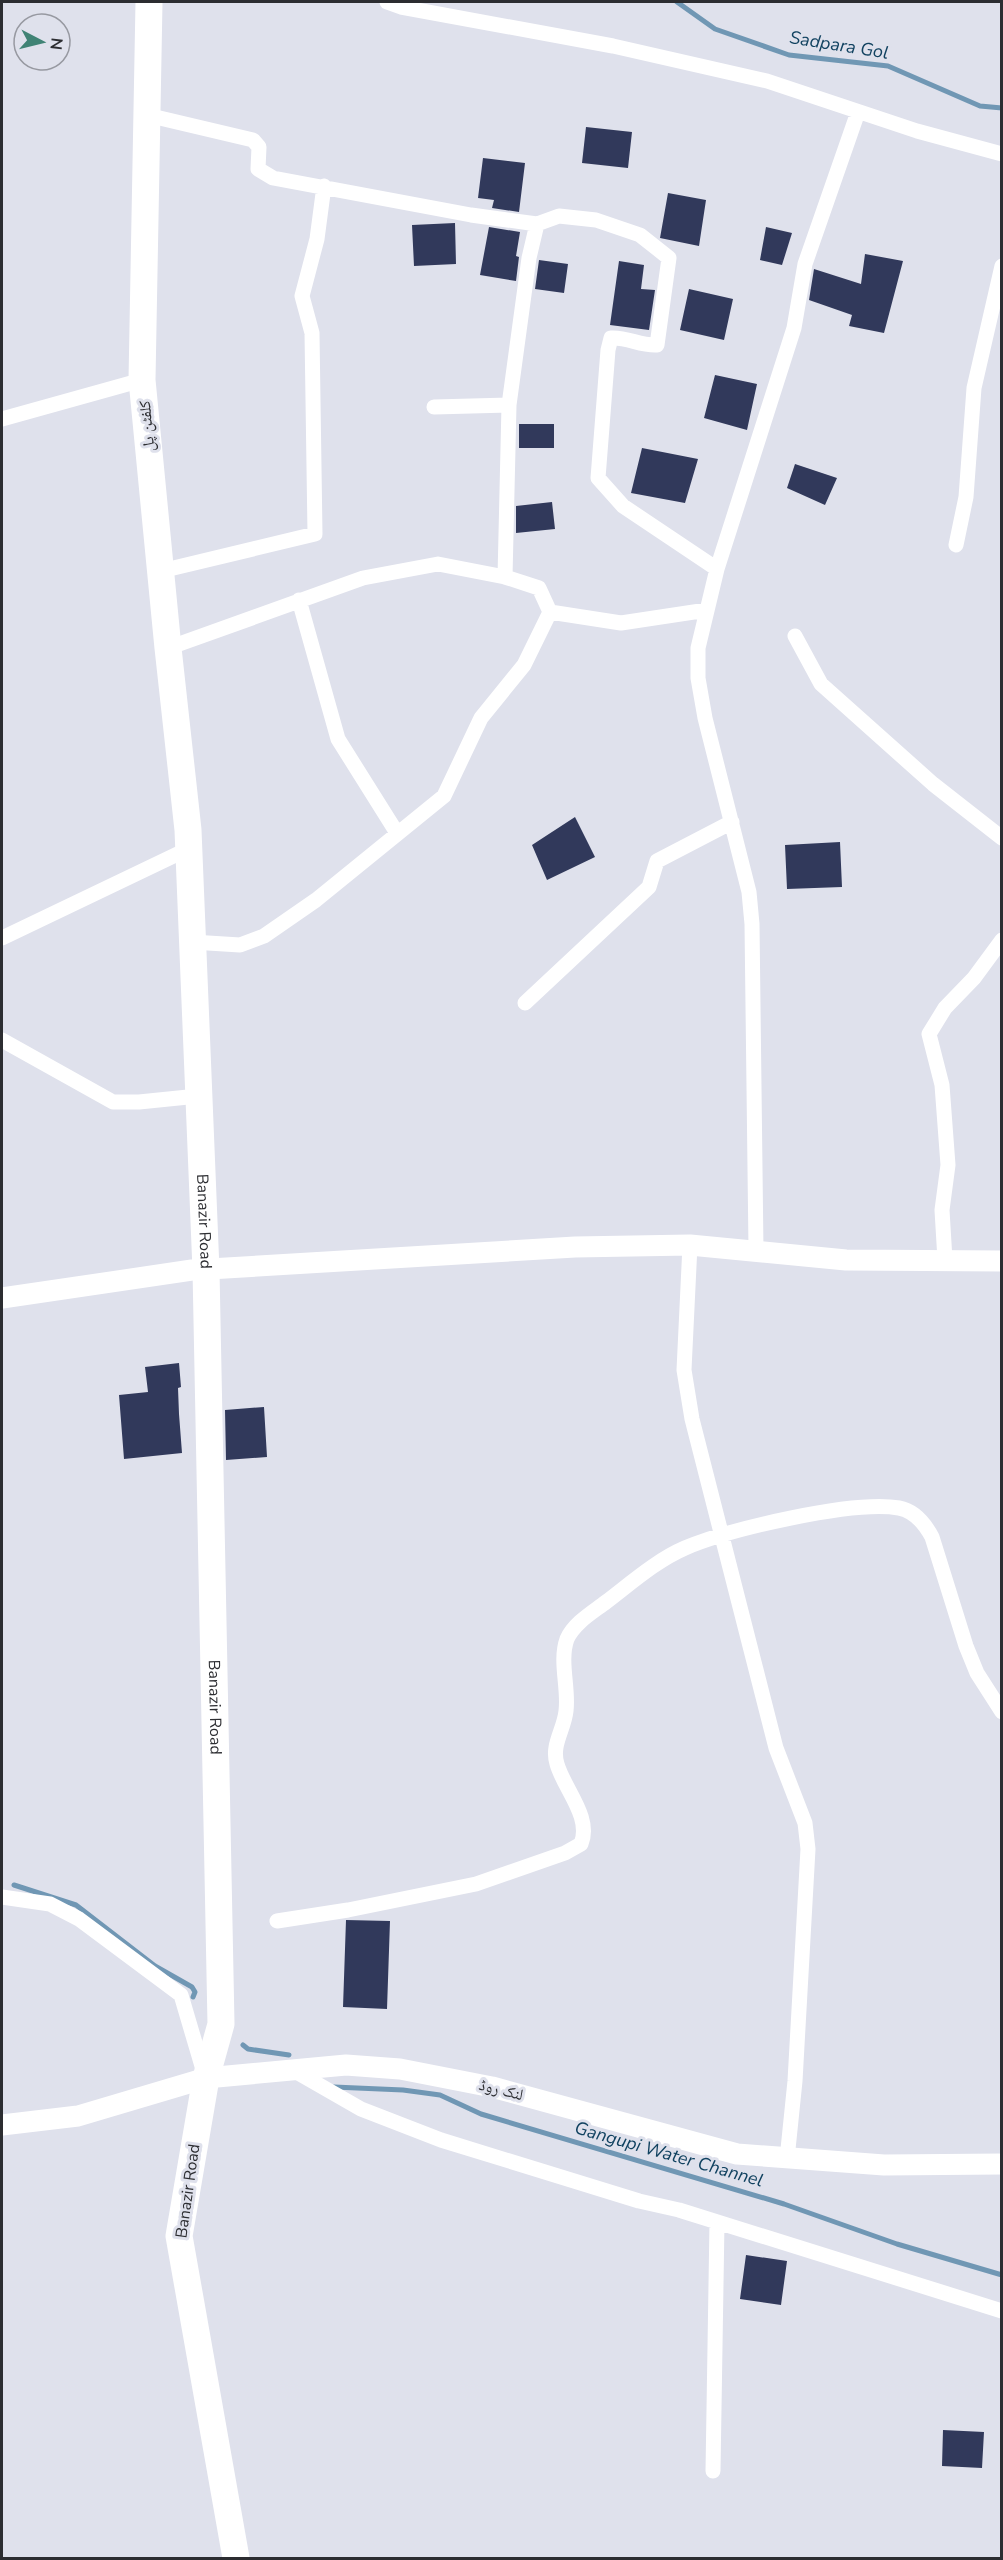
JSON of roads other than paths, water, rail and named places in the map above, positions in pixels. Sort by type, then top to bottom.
[{"type":"highway","name":"کلفٹن پل","points":[[149,2],[142,380],[188,830],[188,849]]},
{"type":"highway","name":"Banazir Road","points":[[188,849],[206,1270],[221,2024],[206,2078],[179,2236],[236,2559]]},
{"type":"main road","points":[[2,1298],[206,1270],[575,1247],[690,1245],[846,1260],[1002,1260]]},
{"type":"main road","name":"لنک روڈ","points":[[2,2125],[78,2116],[206,2078],[346,2065],[400,2069],[492,2087],[737,2154],[884,2165],[1002,2164]]},
{"type":"street","points":[[387,2],[401,7],[613,46],[767,81],[917,131],[1002,154]]},
{"type":"street","points":[[756,1250],[752,924],[749,892],[705,718],[698,678],[698,648],[717,568],[794,328],[806,264],[858,112]]},
{"type":"street","points":[[147,115],[254,140],[259,147],[258,169],[273,178],[461,214],[537,224],[560,216],[596,220],[640,235],[669,258],[657,345],[645,346],[621,337],[611,338],[608,350],[598,478],[623,506],[717,568]]},
{"type":"street","points":[[161,571],[315,534],[312,333],[302,296],[317,239],[324,186]]},
{"type":"street","points":[[505,577],[509,405],[529,258],[537,224]]},
{"type":"street","points":[[956,545],[966,498],[974,388],[1002,266]]},
{"type":"street","points":[[2,419],[142,380]]},
{"type":"street","points":[[434,407],[509,405]]},
{"type":"street","points":[[168,648],[363,578],[438,564],[505,577],[539,588],[550,612]]},
{"type":"street","points":[[299,600],[338,739],[397,832]]},
{"type":"street","points":[[550,612],[621,622],[707,610]]},
{"type":"street","points":[[192,942],[240,945],[264,936],[316,900],[444,796],[481,718],[524,665],[550,612]]},
{"type":"street","points":[[795,636],[821,684],[933,784],[1002,838]]},
{"type":"street","points":[[525,1003],[649,887],[657,861],[732,822]]},
{"type":"street","points":[[2,938],[188,849]]},
{"type":"street","points":[[945,1260],[942,1210],[948,1165],[942,1085],[930,1034],[945,1008],[974,978],[1002,940]]},
{"type":"street","points":[[2,1040],[113,1102],[139,1102],[198,1096]]},
{"type":"street","points":[[690,1245],[684,1370],[692,1419],[776,1748],[805,1823],[808,1849],[795,2081],[787,2159]]},
{"type":"street","points":[[276,1921],[348,1910],[476,1884],[565,1853],[581,1844],[585,1835],[582,1819],[557,1764],[555,1752],[567,1709],[564,1648],[569,1635],[582,1621],[657,1565],[684,1549],[721,1535],[838,1510],[901,1508],[915,1515],[925,1523],[932,1537],[966,1646],[977,1673],[1002,1712]]},
{"type":"street","points":[[2,1897],[50,1904],[79,1918],[181,1995],[206,2078]]},
{"type":"street","points":[[293,2070],[361,2109],[441,2140],[717,2222],[1002,2311]]},
{"type":"street","points":[[713,2471],[717,2222]]},
{"type":"waterway","name":"Sadpara Gol","points":[[677,2],[715,29],[789,55],[888,66],[980,106],[1002,108]]},
{"type":"waterway","name":"Gangupi Water Channel","points":[[14,1885],[76,1905],[155,1966],[192,1987],[195,1992],[193,1997]]},
{"type":"waterway","name":"Gangupi Water Channel","points":[[243,2045],[248,2049],[289,2055]]},
{"type":"waterway","name":"Gangupi Water Channel","points":[[334,2087],[403,2090],[440,2095],[481,2114],[784,2204],[897,2244],[1002,2275]]}]
